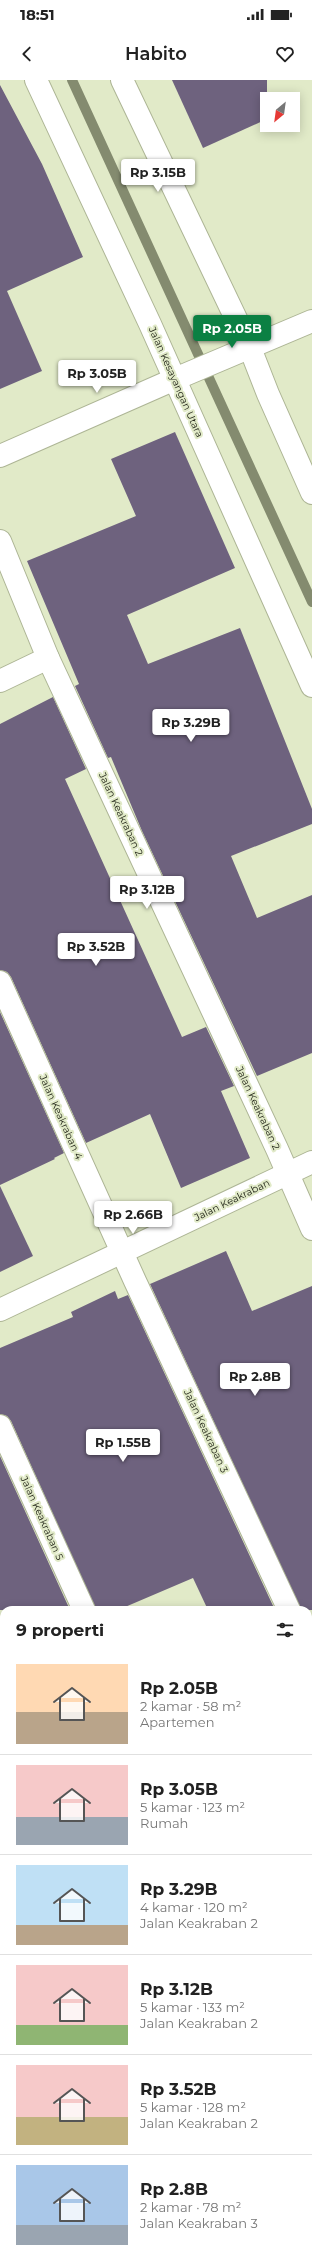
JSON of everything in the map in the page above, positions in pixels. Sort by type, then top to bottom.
[{"type":"street","name":"Jalan Kesayangan Utara","points":[[36,80],[180,377],[312,686]]},
{"type":"street","points":[[122,80],[268,394],[312,493]]},
{"type":"street","points":[[0,456],[312,321]]},
{"type":"street","name":"Jalan Keakraban 2","points":[[0,541],[48,658],[288,1173],[312,1229]]},
{"type":"street","points":[[0,681],[48,658]]},
{"type":"street","name":"Jalan Keakraban 4","points":[[0,982],[122,1252]]},
{"type":"street","name":"Jalan Keakraban","points":[[0,1310],[312,1162]]},
{"type":"street","name":"Jalan Keakraban 3","points":[[122,1252],[287,1606]]},
{"type":"street","name":"Jalan Keakraban 5","points":[[0,1426],[82,1606]]},
{"type":"building","points":[[172,80],[267,80],[267,92],[260,92],[260,122],[203,148]]},
{"type":"building","points":[[0,85],[42,164],[83,257],[7,291],[42,371],[0,389]]},
{"type":"building","points":[[175,432],[235,568],[127,615],[148,664],[240,628],[312,809],[312,824],[231,856],[257,918],[312,895],[312,1053],[257,1076],[142,831],[111,757],[108,758],[75,686],[79,684],[27,561],[136,516],[111,459]]},
{"type":"building","points":[[53,697],[86,769],[65,779],[182,1037],[206,1027],[234,1086],[221,1091],[250,1158],[181,1188],[150,1114],[86,1143],[11,977],[7,972],[0,970],[0,724]]},
{"type":"building","points":[[0,1012],[64,1153],[54,1158],[55,1159],[0,1185]]},
{"type":"building","points":[[0,1186],[33,1256],[0,1272]]},
{"type":"building","points":[[226,1251],[252,1311],[312,1286],[312,1606],[299,1606],[150,1284]]},
{"type":"building","points":[[115,1291],[118,1299],[128,1295],[273,1606],[206,1606],[193,1578],[127,1606],[94,1606],[11,1421],[7,1416],[0,1414],[0,1348],[73,1317],[71,1312]]},
{"type":"building","points":[[0,1456],[68,1606],[0,1606]]},
{"type":"waterway","points":[[72,80],[312,602]]}]
